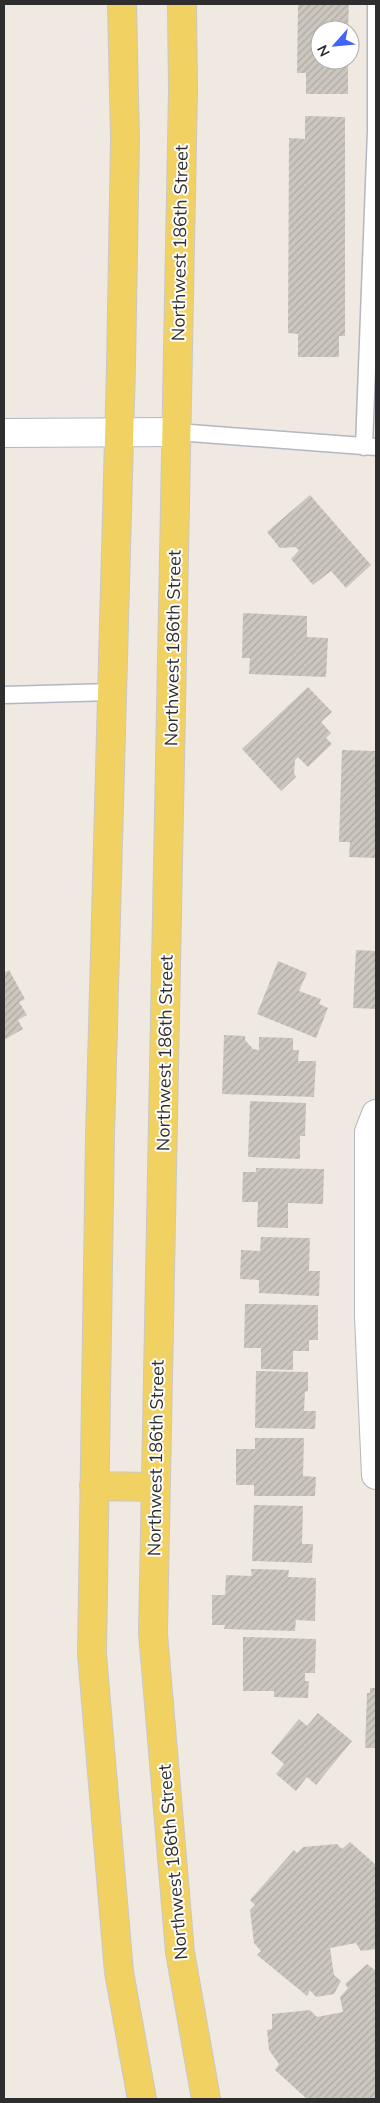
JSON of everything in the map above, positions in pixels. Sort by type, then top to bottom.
[{"type":"main road","points":[[122,4],[125,139],[100,1136],[92,1654],[119,1972],[142,2099]]},
{"type":"main road","name":"Northwest 186th Street","points":[[182,4],[177,432],[153,1633],[180,1952],[206,2099]]},
{"type":"main road","points":[[94,1486],[156,1487]]},
{"type":"street","points":[[4,433],[177,432]]},
{"type":"street","points":[[376,1114],[369,1132],[369,1316],[376,1476]]},
{"type":"lane","points":[[177,432],[370,447],[376,131],[376,4]]},
{"type":"lane","points":[[4,695],[112,692]]},
{"type":"building","points":[[298,4],[349,4],[348,20],[310,20],[310,70],[348,70],[348,94],[306,94],[306,73],[297,73]]},
{"type":"building","points":[[305,116],[345,117],[345,336],[339,336],[339,357],[298,357],[298,334],[288,333],[289,138],[305,139]]},
{"type":"building","points":[[310,495],[371,565],[346,588],[331,571],[313,585],[291,559],[299,550],[295,547],[280,548],[267,532]]},
{"type":"building","points":[[243,613],[307,616],[307,637],[328,638],[326,677],[249,674],[250,658],[242,658]]},
{"type":"building","points":[[308,687],[332,712],[321,722],[331,733],[326,738],[332,744],[308,767],[298,757],[295,760],[294,773],[296,777],[281,791],[242,749]]},
{"type":"building","points":[[342,750],[376,751],[376,858],[349,857],[350,842],[339,842]]},
{"type":"building","points":[[356,950],[376,951],[376,1009],[353,1008]]},
{"type":"building","points":[[278,961],[307,973],[299,991],[321,999],[319,1004],[328,1008],[316,1038],[257,1014]]},
{"type":"building","points":[[9,970],[25,999],[19,1002],[27,1015],[18,1020],[23,1029],[4,1040],[4,973]]},
{"type":"building","points":[[224,1035],[245,1036],[245,1040],[253,1049],[259,1050],[259,1037],[293,1038],[293,1050],[299,1050],[298,1061],[316,1061],[314,1097],[222,1094]]},
{"type":"building","points":[[250,1101],[306,1103],[305,1136],[300,1136],[300,1159],[248,1157]]},
{"type":"building","points":[[256,1168],[324,1169],[323,1204],[288,1203],[288,1228],[257,1227],[258,1202],[242,1202],[243,1172],[256,1172]]},
{"type":"building","points":[[261,1237],[310,1238],[309,1271],[320,1271],[319,1296],[259,1293],[259,1280],[240,1279],[241,1250],[260,1251]]},
{"type":"building","points":[[245,1304],[318,1305],[318,1340],[309,1340],[309,1351],[293,1351],[293,1370],[261,1369],[261,1348],[244,1348]]},
{"type":"building","points":[[256,1371],[308,1372],[308,1391],[305,1392],[304,1411],[316,1411],[315,1429],[255,1428]]},
{"type":"building","points":[[255,1438],[304,1438],[303,1476],[316,1477],[315,1496],[254,1496],[254,1485],[236,1485],[236,1449],[255,1449]]},
{"type":"building","points":[[254,1505],[303,1506],[302,1544],[313,1544],[312,1563],[252,1561]]},
{"type":"building","points":[[251,1569],[289,1570],[288,1577],[316,1578],[315,1621],[296,1620],[295,1631],[224,1629],[225,1625],[212,1625],[212,1595],[225,1595],[226,1575],[252,1576]]},
{"type":"building","points":[[243,1637],[316,1639],[315,1673],[305,1673],[305,1681],[309,1681],[308,1698],[274,1697],[274,1691],[243,1691]]},
{"type":"building","points":[[370,1688],[376,1688],[376,1748],[365,1748],[367,1693],[370,1693]]},
{"type":"building","points":[[318,1713],[352,1741],[316,1785],[307,1777],[296,1791],[276,1774],[284,1764],[271,1753],[299,1719],[307,1726]]},
{"type":"building","points":[[350,1842],[376,1865],[376,1949],[361,1951],[356,1943],[330,1948],[334,1975],[341,1981],[334,1994],[316,1997],[310,1990],[307,1996],[257,1955],[261,1951],[254,1943],[250,1910],[255,1905],[250,1900],[294,1850],[297,1853],[303,1847],[337,1844],[342,1849]]},
{"type":"building","points":[[367,1964],[376,1971],[376,2099],[307,2099],[275,2070],[279,2064],[269,2050],[267,2030],[272,2029],[272,2014],[310,2010],[317,2017],[343,2012],[340,1997],[348,1988],[345,1984]]}]
